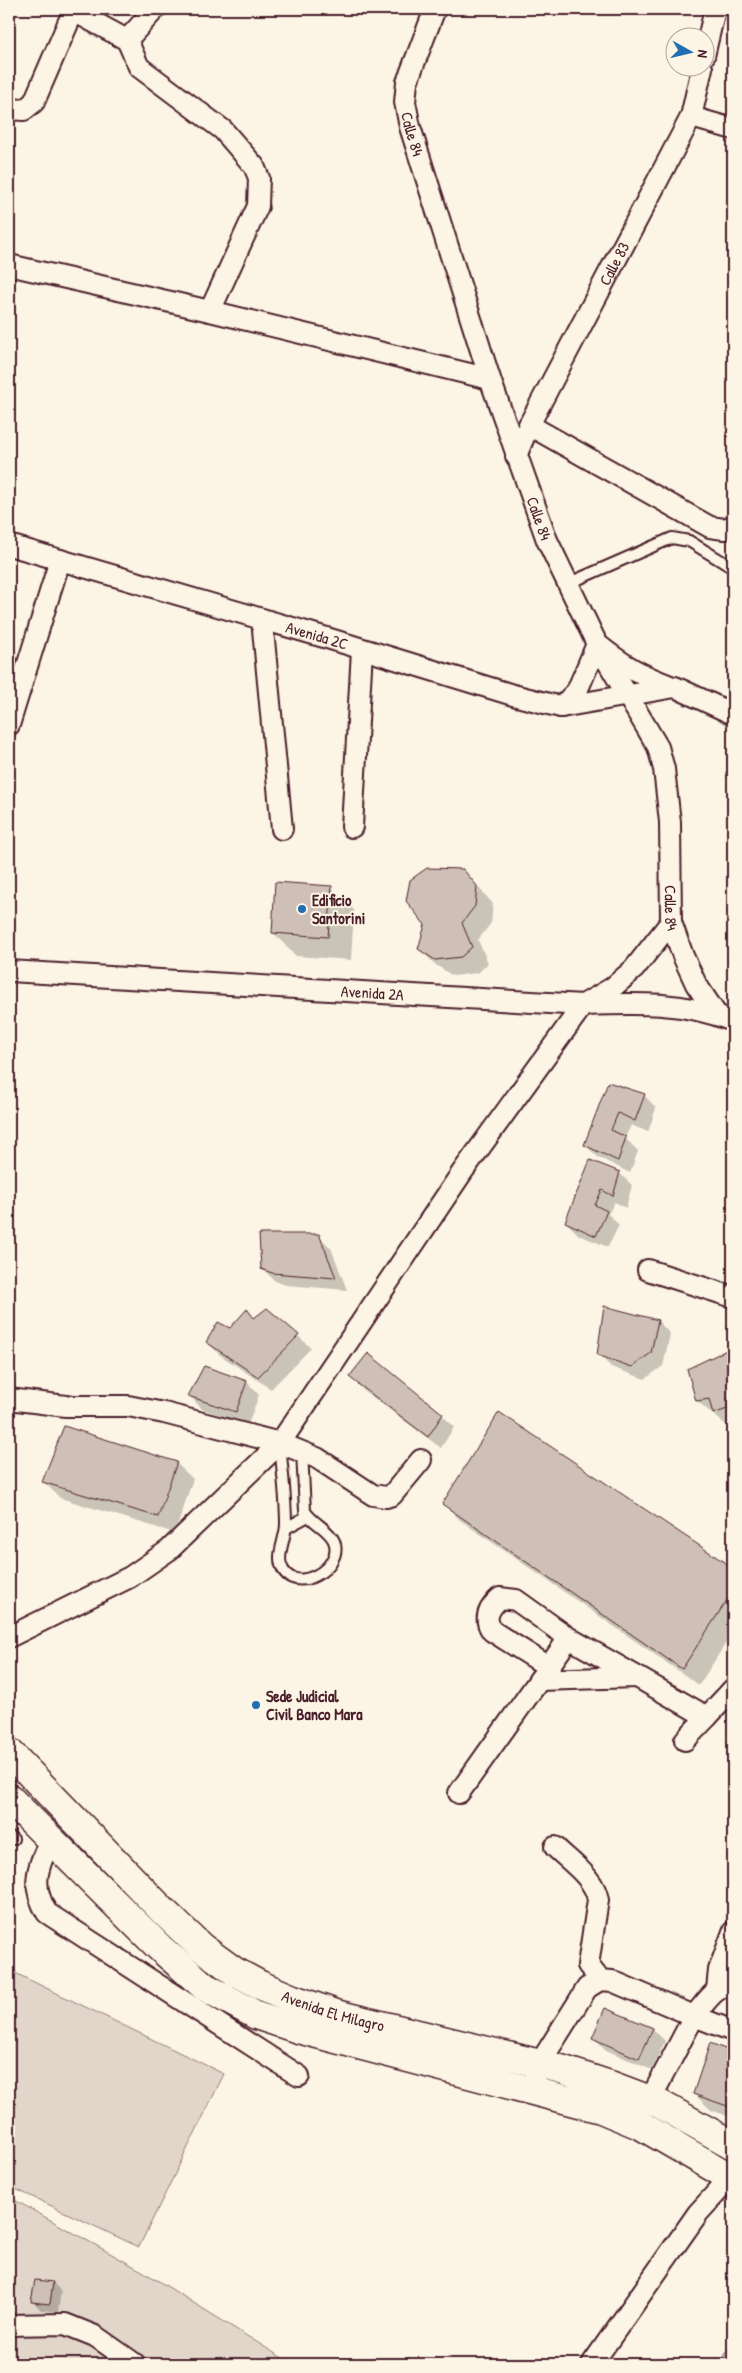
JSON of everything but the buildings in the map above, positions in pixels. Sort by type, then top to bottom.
[{"type":"main road","name":"Avenida El Milagro","points":[[9,1752],[164,1912],[202,1947],[234,1971],[260,1985],[293,1999],[336,2014],[540,2063],[613,2086],[650,2100],[733,2145]]},
{"type":"main road","name":"Avenida El Milagro","points":[[9,1798],[160,1948],[205,1987],[256,2015],[298,2028],[601,2109],[642,2126],[731,2178]]},
{"type":"street","points":[[127,40],[154,9]]},
{"type":"street","name":"Calle 84","points":[[435,9],[407,82],[404,102],[410,127],[490,379],[547,540],[597,644],[658,747],[664,769],[670,822],[671,922],[682,956],[696,984],[725,1017]]},
{"type":"street","points":[[711,28],[715,9]]},
{"type":"street","points":[[9,110],[24,110],[34,102],[72,16],[79,14],[127,40],[139,67],[223,130],[254,166],[259,178],[258,206],[210,311]]},
{"type":"street","name":"Calle 83","points":[[516,456],[529,425],[691,116],[700,78]]},
{"type":"street","points":[[691,116],[733,129]]},
{"type":"street","points":[[9,265],[210,311],[490,379]]},
{"type":"street","points":[[529,425],[710,527],[724,529],[733,526]]},
{"type":"street","name":"Avenida 2C","points":[[9,545],[513,695],[561,707],[675,688]]},
{"type":"street","points":[[9,724],[60,560]]},
{"type":"street","points":[[262,619],[282,829]]},
{"type":"street","points":[[561,707],[577,691],[597,644],[622,664],[643,676],[733,714]]},
{"type":"street","points":[[352,827],[362,650]]},
{"type":"street","points":[[9,1637],[130,1577],[169,1550],[280,1443],[463,1171],[583,1006],[612,988],[634,968],[671,922]]},
{"type":"street","name":"Avenida 2A","points":[[9,971],[583,1006],[648,1002],[725,1017]]},
{"type":"street","points":[[648,1270],[733,1297]]},
{"type":"street","points":[[9,1399],[66,1406],[128,1406],[164,1413],[280,1443],[302,1450],[373,1496],[379,1497],[392,1495],[421,1460]]},
{"type":"street","points":[[637,1676],[544,1673],[492,1631],[487,1624],[488,1614],[500,1598],[516,1600],[569,1638],[637,1676],[707,1717]]},
{"type":"street","points":[[459,1793],[569,1638]]},
{"type":"street","points":[[685,1740],[733,1689]]},
{"type":"street","points":[[50,1840],[37,1871],[40,1902],[47,1913],[299,2076]]},
{"type":"street","points":[[555,1847],[591,1882],[597,1892],[598,1900],[588,1965],[600,1980]]},
{"type":"street","points":[[650,2100],[694,2016],[725,1988],[719,1970],[733,1932]]},
{"type":"street","points":[[531,2090],[540,2063],[587,1988],[600,1980],[612,1981],[733,2031]]},
{"type":"street","points":[[592,2364],[698,2212],[731,2178]]},
{"type":"street","points":[[9,2325],[65,2324],[95,2336],[135,2364]]},
{"type":"lane","points":[[567,584],[672,538],[689,541],[733,568]]},
{"type":"lane","points":[[280,1443],[286,1528],[280,1560],[285,1573],[291,1578],[300,1580],[318,1575],[333,1558],[335,1542],[329,1533],[308,1516],[305,1511],[302,1450]]},
{"type":"lane","points":[[286,1528],[308,1516]]},
{"type":"shaded area","points":[[9,1970],[224,2074],[139,2247],[9,2186]]},
{"type":"shaded area","points":[[9,2197],[144,2272],[292,2364],[9,2364]]},
{"type":"shaded area","points":[[733,2340],[733,2364],[720,2364]]},
{"type":"place","name":"Edificio Santorini","points":[[302,909]]},
{"type":"place","name":"Sede Judicial Civil Banco Mara","points":[[256,1705]]}]
